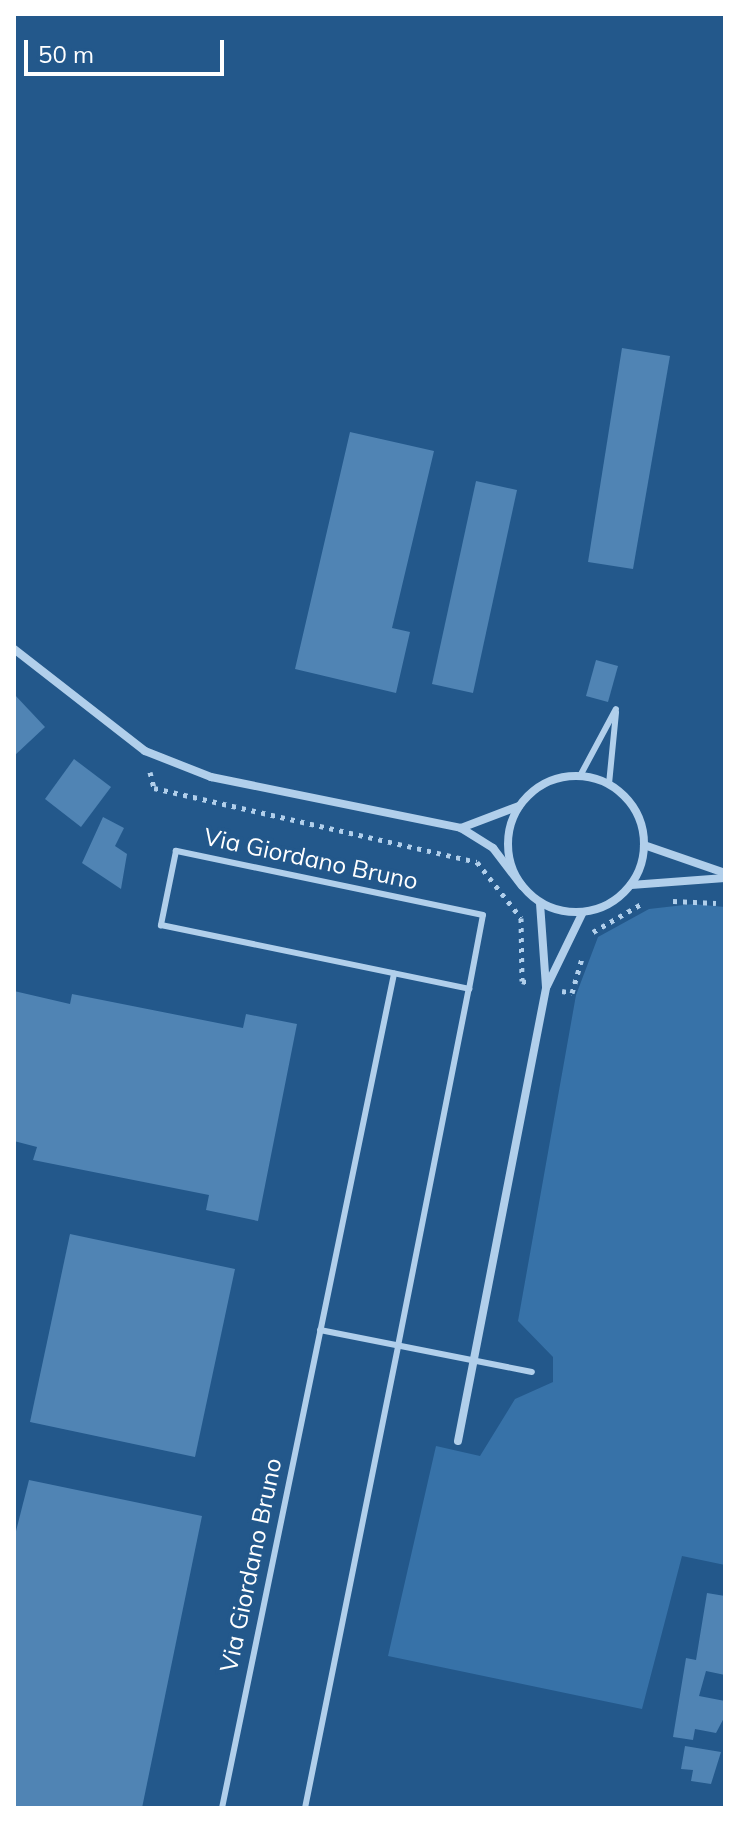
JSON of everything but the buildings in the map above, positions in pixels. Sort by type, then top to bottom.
[{"type":"street","points":[[14,649],[145,751],[211,777],[461,828],[493,848],[522,886],[540,903],[583,912]]},
{"type":"street","points":[[461,828],[519,806],[535,789],[580,776],[609,784],[635,810],[644,845],[631,885]]},
{"type":"street","points":[[519,806],[507,846],[522,886]]},
{"type":"street","points":[[644,845],[725,876]]},
{"type":"street","points":[[546,987],[583,912],[631,885],[725,876]]},
{"type":"street","points":[[458,1441],[546,987],[540,903]]},
{"type":"lane","points":[[580,776],[616,709],[609,784]]},
{"type":"lane","name":"Via Giordano Bruno","points":[[305,1808],[398,1346],[469,989],[483,915],[176,851],[161,925],[469,989]]},
{"type":"lane","name":"Via Giordano Bruno","points":[[222,1808],[394,974]]},
{"type":"lane","points":[[320,1330],[532,1372]]},
{"type":"path","points":[[145,751],[154,788],[477,862],[521,918],[522,981],[572,993],[585,949]]},
{"type":"path","points":[[589,935],[646,901],[716,903]]},
{"type":"shaded area","points":[[693,904],[725,907],[725,1565],[682,1556],[642,1709],[388,1656],[436,1446],[480,1456],[515,1399],[553,1382],[553,1357],[518,1321],[576,995],[598,937],[649,909]]}]
